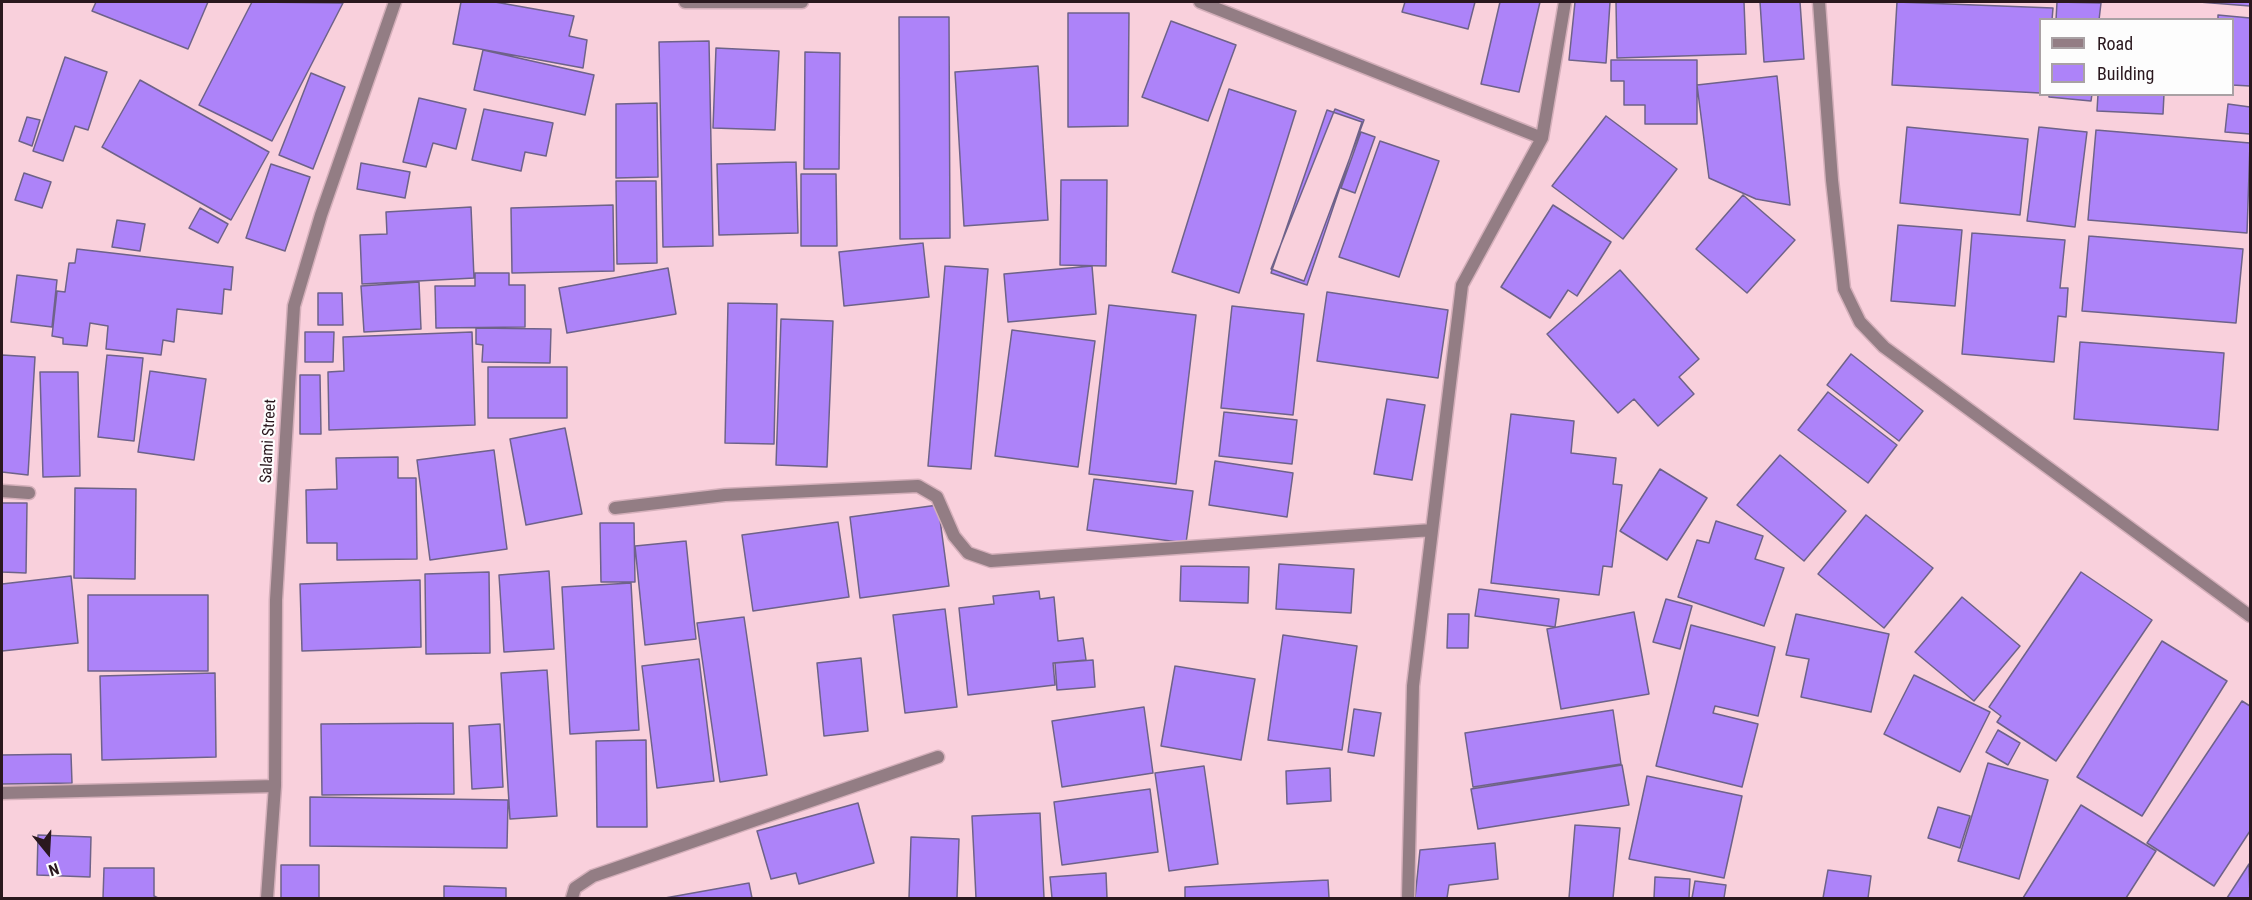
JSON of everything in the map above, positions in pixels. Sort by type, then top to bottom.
[{"type":"street","name":"Salami Street","points":[[267,898],[274,786],[276,600],[294,306],[321,215],[395,2]]},
{"type":"street","points":[[685,2],[802,2]]},
{"type":"street","points":[[1200,2],[1542,138]]},
{"type":"street","points":[[1408,898],[1413,686],[1462,285],[1542,138],[1565,2]]},
{"type":"street","points":[[1819,2],[1832,180],[1845,289],[1860,322],[1884,347],[2250,616]]},
{"type":"street","points":[[615,508],[725,495],[918,486],[937,497],[954,536],[968,553],[991,561],[1432,530]]},
{"type":"street","points":[[2,491],[29,493]]},
{"type":"street","points":[[572,898],[575,888],[593,876],[938,757]]},
{"type":"street","points":[[2,793],[274,786]]},
{"type":"building","points":[[96,2],[208,2],[188,49],[92,11]]},
{"type":"building","points":[[252,2],[343,3],[272,141],[199,105]]},
{"type":"building","points":[[461,2],[495,2],[574,16],[569,36],[587,40],[583,68],[453,44]]},
{"type":"building","points":[[1405,2],[1475,2],[1468,29],[1402,12]]},
{"type":"building","points":[[1500,2],[1540,2],[1519,92],[1481,84]]},
{"type":"building","points":[[1575,2],[1610,2],[1606,63],[1569,60]]},
{"type":"building","points":[[1616,2],[1744,2],[1746,54],[1617,58]]},
{"type":"building","points":[[1760,2],[1800,2],[1804,59],[1764,62]]},
{"type":"building","points":[[1897,2],[2053,8],[2052,18],[2039,18],[2039,93],[1892,85]]},
{"type":"building","points":[[2057,2],[2101,3],[2099,18],[2056,18]]},
{"type":"building","points":[[2199,2],[2250,2],[2250,6]]},
{"type":"building","points":[[1068,13],[1129,13],[1128,126],[1068,127]]},
{"type":"building","points":[[2218,15],[2250,18],[2250,86],[2234,85],[2234,18],[2218,18]]},
{"type":"building","points":[[899,17],[949,17],[950,238],[900,239]]},
{"type":"building","points":[[1171,21],[1236,45],[1208,121],[1142,97]]},
{"type":"building","points":[[709,41],[713,246],[663,247],[659,42]]},
{"type":"building","points":[[716,48],[779,51],[775,130],[713,128]]},
{"type":"building","points":[[483,50],[594,75],[585,115],[474,90]]},
{"type":"building","points":[[805,52],[840,53],[839,169],[804,169]]},
{"type":"building","points":[[65,57],[107,72],[88,130],[75,126],[63,161],[33,151]]},
{"type":"building","points":[[1611,60],[1697,60],[1697,124],[1645,124],[1645,105],[1624,105],[1624,81],[1611,81]]},
{"type":"building","points":[[1038,66],[1048,220],[964,226],[955,72]]},
{"type":"building","points":[[311,73],[345,87],[313,169],[279,155]]},
{"type":"building","points":[[1777,76],[1790,205],[1756,199],[1709,178],[1697,85]]},
{"type":"building","points":[[140,80],[269,152],[231,220],[102,147]]},
{"type":"building","points":[[1229,89],[1296,111],[1239,293],[1172,272]]},
{"type":"building","points":[[2049,96],[2092,96],[2091,101]]},
{"type":"building","points":[[2098,96],[2164,96],[2163,114],[2097,111]]},
{"type":"building","points":[[419,98],[466,109],[456,149],[433,143],[426,167],[403,162]]},
{"type":"building","points":[[657,103],[658,177],[616,178],[616,104]]},
{"type":"building","points":[[2228,104],[2250,107],[2250,134],[2225,132]]},
{"type":"building","points":[[484,109],[553,123],[546,156],[525,152],[521,171],[472,160]]},
{"type":"building","points":[[1335,109],[1364,120],[1304,281],[1271,269]]},
{"type":"building","points":[[1327,110],[1362,122],[1307,285],[1271,273]]},
{"type":"building","points":[[1606,116],[1677,169],[1623,239],[1552,186]]},
{"type":"building","points":[[27,117],[40,120],[32,146],[19,141]]},
{"type":"building","points":[[1907,127],[2028,139],[2020,215],[1900,203]]},
{"type":"building","points":[[2039,127],[2087,132],[2075,227],[2027,221]]},
{"type":"building","points":[[2096,130],[2250,143],[2247,233],[2088,220]]},
{"type":"building","points":[[1361,132],[1375,137],[1355,193],[1341,188]]},
{"type":"building","points":[[1380,141],[1439,161],[1399,277],[1339,257]]},
{"type":"building","points":[[796,162],[798,233],[719,235],[717,164]]},
{"type":"building","points":[[361,163],[410,172],[405,198],[357,189]]},
{"type":"building","points":[[271,164],[310,177],[285,251],[246,238]]},
{"type":"building","points":[[24,173],[51,182],[42,208],[15,200]]},
{"type":"building","points":[[801,174],[836,174],[837,246],[801,246]]},
{"type":"building","points":[[1061,180],[1107,180],[1106,266],[1060,265]]},
{"type":"building","points":[[616,181],[656,181],[657,263],[617,264]]},
{"type":"building","points":[[1743,195],[1795,240],[1747,293],[1696,249]]},
{"type":"building","points":[[613,205],[614,271],[512,273],[511,208]]},
{"type":"building","points":[[1553,205],[1611,242],[1577,296],[1568,290],[1550,318],[1501,287]]},
{"type":"building","points":[[471,207],[474,278],[362,284],[360,235],[387,234],[386,212]]},
{"type":"building","points":[[200,208],[228,224],[218,243],[189,228]]},
{"type":"building","points":[[117,220],[145,224],[140,251],[112,247]]},
{"type":"building","points":[[1898,225],[1962,230],[1955,306],[1891,301]]},
{"type":"building","points":[[1972,233],[2065,240],[2060,288],[2068,288],[2066,317],[2058,316],[2054,362],[1962,354]]},
{"type":"building","points":[[2089,236],[2243,249],[2236,323],[2082,311]]},
{"type":"building","points":[[923,243],[929,297],[844,306],[839,252]]},
{"type":"building","points":[[77,249],[233,267],[231,290],[224,289],[222,314],[177,309],[174,342],[163,340],[161,355],[106,349],[108,326],[90,323],[87,346],[63,344],[63,338],[52,336],[57,291],[65,292],[69,263],[75,263]]},
{"type":"building","points":[[945,266],[988,269],[971,469],[928,466]]},
{"type":"building","points":[[1092,266],[1096,314],[1008,322],[1004,274]]},
{"type":"building","points":[[668,268],[676,314],[567,333],[559,288]]},
{"type":"building","points":[[1620,270],[1699,359],[1679,377],[1694,394],[1658,426],[1634,399],[1618,413],[1547,334]]},
{"type":"building","points":[[475,273],[509,273],[509,285],[525,285],[525,327],[436,328],[435,286],[475,286]]},
{"type":"building","points":[[17,275],[57,280],[52,327],[11,322]]},
{"type":"building","points":[[419,282],[421,329],[364,332],[361,286]]},
{"type":"building","points":[[1327,292],[1448,310],[1438,378],[1317,361]]},
{"type":"building","points":[[318,293],[342,293],[343,325],[318,325]]},
{"type":"building","points":[[728,303],[777,304],[774,444],[725,443]]},
{"type":"building","points":[[1109,305],[1196,315],[1176,484],[1089,474]]},
{"type":"building","points":[[1232,306],[1304,314],[1293,415],[1221,408]]},
{"type":"building","points":[[781,319],[833,321],[827,467],[776,465]]},
{"type":"building","points":[[476,328],[551,329],[550,363],[482,362],[483,345],[476,344]]},
{"type":"building","points":[[1012,330],[1095,341],[1078,467],[995,456]]},
{"type":"building","points":[[305,332],[334,332],[333,362],[305,362]]},
{"type":"building","points":[[472,332],[475,425],[329,430],[328,372],[344,371],[343,337]]},
{"type":"building","points":[[2080,342],[2224,353],[2218,430],[2074,419]]},
{"type":"building","points":[[1851,354],[1923,411],[1899,441],[1827,385]]},
{"type":"building","points":[[2,355],[35,357],[28,475],[2,472]]},
{"type":"building","points":[[107,355],[143,358],[134,441],[98,437]]},
{"type":"building","points":[[488,367],[567,367],[567,418],[488,418]]},
{"type":"building","points":[[150,371],[206,379],[194,460],[138,452]]},
{"type":"building","points":[[40,372],[78,372],[80,476],[43,477]]},
{"type":"building","points":[[300,375],[320,375],[321,434],[300,434]]},
{"type":"building","points":[[1828,392],[1897,445],[1868,483],[1798,430]]},
{"type":"building","points":[[1387,399],[1425,405],[1412,480],[1374,474]]},
{"type":"building","points":[[1224,412],[1297,420],[1292,464],[1219,456]]},
{"type":"building","points":[[1511,414],[1574,421],[1571,453],[1616,458],[1613,484],[1622,485],[1612,567],[1603,566],[1599,595],[1491,583]]},
{"type":"building","points":[[565,428],[582,514],[526,525],[510,439]]},
{"type":"building","points":[[494,450],[507,549],[430,560],[417,460]]},
{"type":"building","points":[[1780,455],[1846,511],[1804,561],[1737,505]]},
{"type":"building","points":[[398,457],[398,478],[416,478],[417,559],[337,560],[337,543],[307,543],[306,490],[337,489],[336,458]]},
{"type":"building","points":[[1215,461],[1293,473],[1287,517],[1209,505]]},
{"type":"building","points":[[1660,469],[1707,498],[1667,560],[1620,531]]},
{"type":"building","points":[[1094,479],[1193,491],[1186,543],[1087,530]]},
{"type":"building","points":[[75,488],[136,489],[135,579],[74,578]]},
{"type":"building","points":[[2,503],[27,503],[26,573],[2,572]]},
{"type":"building","points":[[938,505],[949,586],[860,598],[850,517]]},
{"type":"building","points":[[1866,515],[1933,568],[1884,628],[1818,574]]},
{"type":"building","points":[[1716,521],[1763,536],[1755,559],[1784,568],[1764,626],[1678,597],[1697,540],[1709,543]]},
{"type":"building","points":[[838,522],[849,597],[753,611],[742,535]]},
{"type":"building","points":[[600,523],[634,523],[635,582],[601,582]]},
{"type":"building","points":[[686,541],[696,639],[645,645],[635,546]]},
{"type":"building","points":[[1279,564],[1354,569],[1351,613],[1276,609]]},
{"type":"building","points":[[1181,566],[1249,567],[1248,603],[1180,601]]},
{"type":"building","points":[[549,571],[554,649],[504,652],[499,575]]},
{"type":"building","points":[[489,572],[490,653],[426,654],[425,574]]},
{"type":"building","points":[[2081,572],[2152,620],[2056,761],[1997,722],[2001,716],[1989,707]]},
{"type":"building","points":[[71,576],[78,643],[2,651],[2,584]]},
{"type":"building","points":[[420,580],[421,647],[302,651],[300,584]]},
{"type":"building","points":[[631,583],[639,730],[570,734],[562,587]]},
{"type":"building","points":[[1479,589],[1559,599],[1555,627],[1475,616]]},
{"type":"building","points":[[1039,591],[1040,599],[1054,597],[1058,641],[1083,638],[1086,660],[1053,663],[1055,685],[968,695],[959,608],[994,604],[993,596]]},
{"type":"building","points":[[88,595],[208,595],[208,671],[88,671]]},
{"type":"building","points":[[1962,597],[2020,646],[1974,701],[1915,652]]},
{"type":"building","points":[[1666,599],[1692,606],[1680,649],[1653,642]]},
{"type":"building","points":[[945,609],[957,707],[905,713],[893,615]]},
{"type":"building","points":[[1634,612],[1649,694],[1561,709],[1547,629]]},
{"type":"building","points":[[1448,614],[1469,614],[1468,648],[1447,648]]},
{"type":"building","points":[[1796,614],[1889,634],[1871,712],[1801,697],[1809,659],[1786,655]]},
{"type":"building","points":[[744,617],[767,775],[720,782],[697,623]]},
{"type":"building","points":[[1691,625],[1775,647],[1758,716],[1715,706],[1713,713],[1758,724],[1742,787],[1656,766]]},
{"type":"building","points":[[1283,635],[1357,646],[1342,750],[1268,740]]},
{"type":"building","points":[[2162,641],[2227,681],[2142,816],[2077,777]]},
{"type":"building","points":[[861,658],[868,731],[824,736],[817,663]]},
{"type":"building","points":[[699,659],[714,781],[657,788],[642,666]]},
{"type":"building","points":[[1093,660],[1095,687],[1057,690],[1055,663]]},
{"type":"building","points":[[1175,666],[1255,679],[1241,760],[1161,746]]},
{"type":"building","points":[[547,670],[557,816],[510,819],[501,673]]},
{"type":"building","points":[[215,673],[216,757],[102,760],[100,676]]},
{"type":"building","points":[[1914,675],[1990,712],[1960,772],[1884,734]]},
{"type":"building","points":[[2242,701],[2250,706],[2250,831],[2214,886],[2147,843]]},
{"type":"building","points":[[1144,707],[1153,773],[1062,787],[1052,721]]},
{"type":"building","points":[[1354,709],[1381,713],[1374,756],[1348,752]]},
{"type":"building","points":[[1613,710],[1621,764],[1473,787],[1465,733]]},
{"type":"building","points":[[453,723],[454,794],[322,795],[321,724]]},
{"type":"building","points":[[500,724],[503,787],[472,789],[469,726]]},
{"type":"building","points":[[1998,730],[2020,743],[2008,765],[1986,752]]},
{"type":"building","points":[[646,740],[647,827],[597,827],[596,741]]},
{"type":"building","points":[[71,754],[72,783],[2,784],[2,755]]},
{"type":"building","points":[[1988,763],[2048,780],[2019,879],[1958,861]]},
{"type":"building","points":[[1622,765],[1629,805],[1478,829],[1471,789]]},
{"type":"building","points":[[1204,766],[1218,864],[1169,871],[1155,773]]},
{"type":"building","points":[[1330,768],[1331,801],[1287,804],[1286,771]]},
{"type":"building","points":[[1647,776],[1742,796],[1724,878],[1629,859]]},
{"type":"building","points":[[1150,789],[1158,852],[1062,865],[1054,802]]},
{"type":"building","points":[[310,797],[508,800],[507,848],[310,846]]},
{"type":"building","points":[[858,803],[874,863],[799,884],[796,873],[771,879],[757,831]]},
{"type":"building","points":[[2081,805],[2156,851],[2126,898],[2023,898]]},
{"type":"building","points":[[1938,807],[1970,816],[1960,848],[1928,838]]},
{"type":"building","points":[[1040,813],[1044,898],[976,898],[972,816]]},
{"type":"building","points":[[1575,825],[1620,828],[1613,898],[1569,898]]},
{"type":"building","points":[[38,835],[91,837],[90,877],[37,875]]},
{"type":"building","points":[[911,837],[959,839],[957,898],[909,898]]},
{"type":"building","points":[[1495,843],[1498,879],[1449,885],[1447,898],[1415,898],[1420,850]]},
{"type":"building","points":[[2249,864],[2250,898],[2227,898]]},
{"type":"building","points":[[281,865],[319,865],[319,898],[281,898]]},
{"type":"building","points":[[104,868],[154,868],[154,896],[158,898],[103,898]]},
{"type":"building","points":[[1828,870],[1871,876],[1868,898],[1823,898]]},
{"type":"building","points":[[1106,873],[1107,898],[1052,898],[1050,877]]},
{"type":"building","points":[[1655,877],[1690,879],[1689,898],[1654,898]]},
{"type":"building","points":[[1328,880],[1329,898],[1185,898],[1185,887]]},
{"type":"building","points":[[1695,881],[1726,885],[1724,898],[1692,898]]},
{"type":"building","points":[[749,883],[752,898],[665,898]]},
{"type":"building","points":[[444,886],[506,888],[506,898],[444,898]]}]
